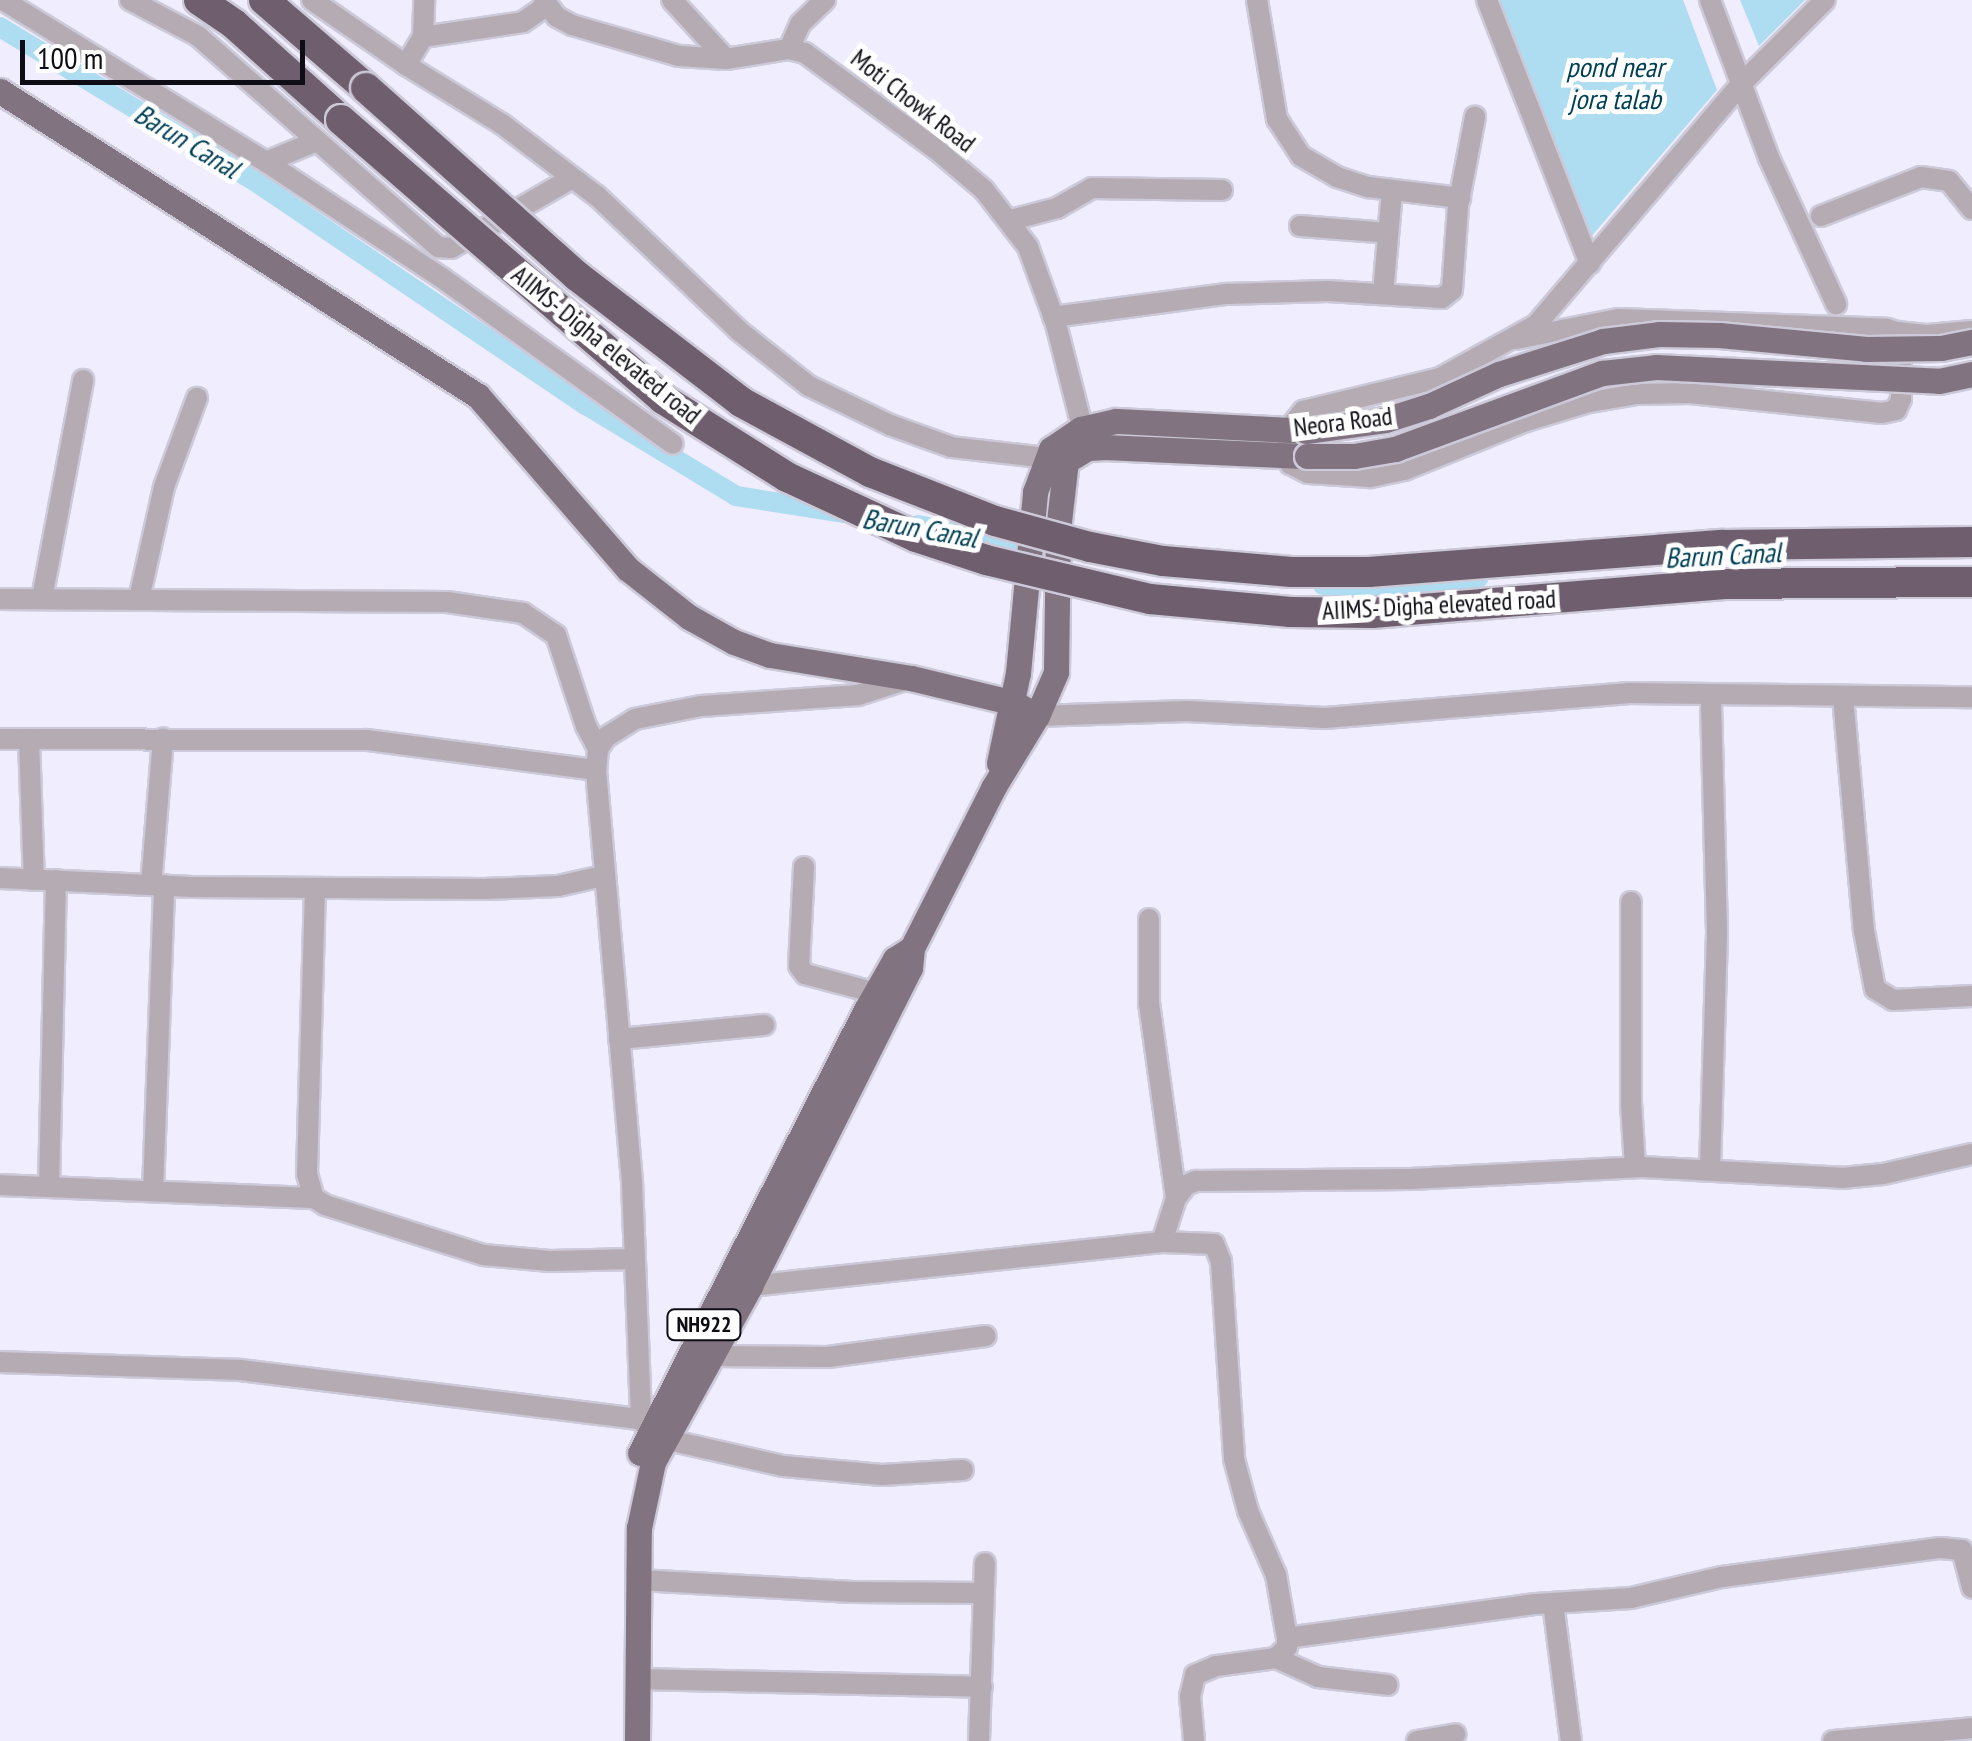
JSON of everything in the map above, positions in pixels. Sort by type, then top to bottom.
[{"type":"highway","name":"AIIMS- Digha elevated road","points":[[199,0],[234,24],[664,399],[786,477],[916,537],[986,560],[1150,599],[1290,612],[1372,613],[1726,584],[1972,582]]},
{"type":"highway","name":"AIIMS- Digha elevated road","points":[[264,0],[577,276],[741,402],[870,472],[995,521],[1163,561],[1292,572],[1369,572],[1723,545],[1972,542]]},
{"type":"main road","points":[[0,91],[478,396],[628,569],[688,617],[734,642],[770,655],[911,678],[1014,702],[1037,716]]},
{"type":"main road","name":"Neora Road","points":[[1297,443],[1429,406],[1499,374],[1622,339],[1719,334],[1866,349],[1941,348],[1972,342]]},
{"type":"main road","name":"Neora Road","points":[[1297,443],[1354,456],[1395,450],[1602,374],[1656,367],[1867,380],[1939,380],[1972,374]]},
{"type":"main road","points":[[993,788],[1014,702],[1045,527],[1066,461],[1084,439]]},
{"type":"main road","points":[[637,1741],[641,1506],[651,1430],[710,1356],[750,1286],[910,968],[912,948],[993,788],[1037,716],[1056,672],[1045,527],[1035,492],[1047,458],[1052,449],[1084,439],[1297,443]]},
{"type":"main road","name":"NH922","points":[[622,1741],[624,1525],[630,1482],[651,1430],[876,993],[895,960],[912,948]]},
{"type":"street","points":[[3,0],[266,162],[442,278],[673,444]]},
{"type":"street","points":[[130,0],[198,36],[438,246],[451,248],[572,178]]},
{"type":"street","points":[[312,0],[406,66],[502,124],[572,178],[738,330],[810,386],[890,425],[951,447],[1047,458]]},
{"type":"street","points":[[406,66],[423,36],[424,0]]},
{"type":"street","points":[[672,0],[726,59]]},
{"type":"street","points":[[423,36],[523,22],[545,3],[572,25],[600,34],[679,56],[726,59],[789,50],[800,24],[825,0]]},
{"type":"street","points":[[1257,0],[1277,119],[1289,143],[1337,177],[1392,192],[1460,198]]},
{"type":"street","points":[[1487,0],[1590,264]]},
{"type":"street","points":[[1710,0],[1740,85],[1836,304]]},
{"type":"street","points":[[1825,0],[1740,85],[1554,308],[1516,340],[1468,366],[1412,388],[1316,406],[1293,419],[1297,443],[1290,464],[1308,473],[1370,476],[1404,470],[1526,420],[1589,402],[1637,394],[1690,393],[1882,413],[1896,410],[1901,399],[1902,341],[1897,332]]},
{"type":"street","name":"Moti Chowk Road","points":[[789,50],[818,59],[937,150],[1011,220],[1028,248],[1053,316],[1084,439]]},
{"type":"street","points":[[1053,316],[1226,294],[1383,294],[1434,298],[1448,294],[1474,117]]},
{"type":"street","points":[[266,162],[318,141]]},
{"type":"street","points":[[1822,216],[1902,182],[1940,176],[1962,191],[1972,209]]},
{"type":"street","points":[[1011,220],[1057,208],[1092,188],[1222,190]]},
{"type":"street","points":[[1383,294],[1392,192]]},
{"type":"street","points":[[1300,226],[1388,233]]},
{"type":"street","points":[[1516,340],[1618,319],[1745,320],[1928,335],[1972,331]]},
{"type":"street","points":[[42,598],[83,380]]},
{"type":"street","points":[[139,600],[164,487],[197,398]]},
{"type":"street","points":[[0,599],[447,602],[522,613],[556,635],[597,760],[632,1182],[633,1259],[651,1430]]},
{"type":"street","points":[[597,760],[617,727],[658,712],[858,696],[911,678]]},
{"type":"street","points":[[1710,1169],[1718,932],[1711,695]]},
{"type":"street","points":[[1037,716],[1187,710],[1325,718],[1577,696],[1972,698]]},
{"type":"street","points":[[1843,697],[1864,931],[1875,989],[1894,1000],[1972,996]]},
{"type":"street","points":[[154,1191],[157,885],[163,738]]},
{"type":"street","points":[[0,739],[366,740],[597,760]]},
{"type":"street","points":[[29,740],[34,880]]},
{"type":"street","points":[[804,867],[798,966],[805,974],[876,993]]},
{"type":"street","points":[[0,878],[315,888],[558,886],[604,876]]},
{"type":"street","points":[[50,1187],[56,880]]},
{"type":"street","points":[[314,1198],[307,1174],[315,888]]},
{"type":"street","points":[[1630,902],[1631,1104],[1636,1167]]},
{"type":"street","points":[[1148,919],[1149,1003],[1176,1198]]},
{"type":"street","points":[[619,1039],[764,1025]]},
{"type":"street","points":[[1162,1242],[1176,1198],[1186,1185],[1196,1182],[1411,1179],[1636,1167],[1710,1169],[1782,1178],[1842,1178],[1909,1169],[1972,1154]]},
{"type":"street","points":[[0,1185],[314,1198],[325,1205],[484,1256],[550,1262],[633,1259]]},
{"type":"street","points":[[750,1286],[1162,1242],[1205,1241],[1220,1251],[1234,1459],[1248,1511],[1280,1590],[1288,1638],[1287,1647],[1276,1658]]},
{"type":"street","points":[[710,1356],[828,1357],[986,1336]]},
{"type":"street","points":[[0,1362],[240,1370],[651,1430],[742,1459],[833,1473],[963,1470]]},
{"type":"street","points":[[1288,1638],[1552,1603],[1631,1598],[1722,1577],[1957,1547],[1966,1555],[1966,1576],[1972,1588]]},
{"type":"street","points":[[979,1741],[985,1564]]},
{"type":"street","points":[[639,1580],[852,1592],[984,1593]]},
{"type":"street","points":[[1552,1603],[1571,1741]]},
{"type":"street","points":[[1194,1741],[1190,1696],[1195,1675],[1216,1666],[1276,1658],[1318,1677],[1388,1685]]},
{"type":"street","points":[[637,1679],[982,1687]]},
{"type":"street","points":[[1834,1741],[1972,1728]]},
{"type":"street","points":[[1416,1741],[1455,1734]]},
{"type":"water","name":"pond near jora talab","points":[[1500,0],[1683,0],[1717,90],[1584,245]]},
{"type":"water","points":[[1740,0],[1805,0],[1759,46]]},
{"type":"waterway","name":"Barun Canal","points":[[0,27],[259,184],[586,405],[736,496],[845,513]]},
{"type":"waterway","name":"Barun Canal","points":[[918,525],[1042,549]]},
{"type":"waterway","name":"Barun Canal","points":[[1323,585],[1374,589],[1478,578]]}]
